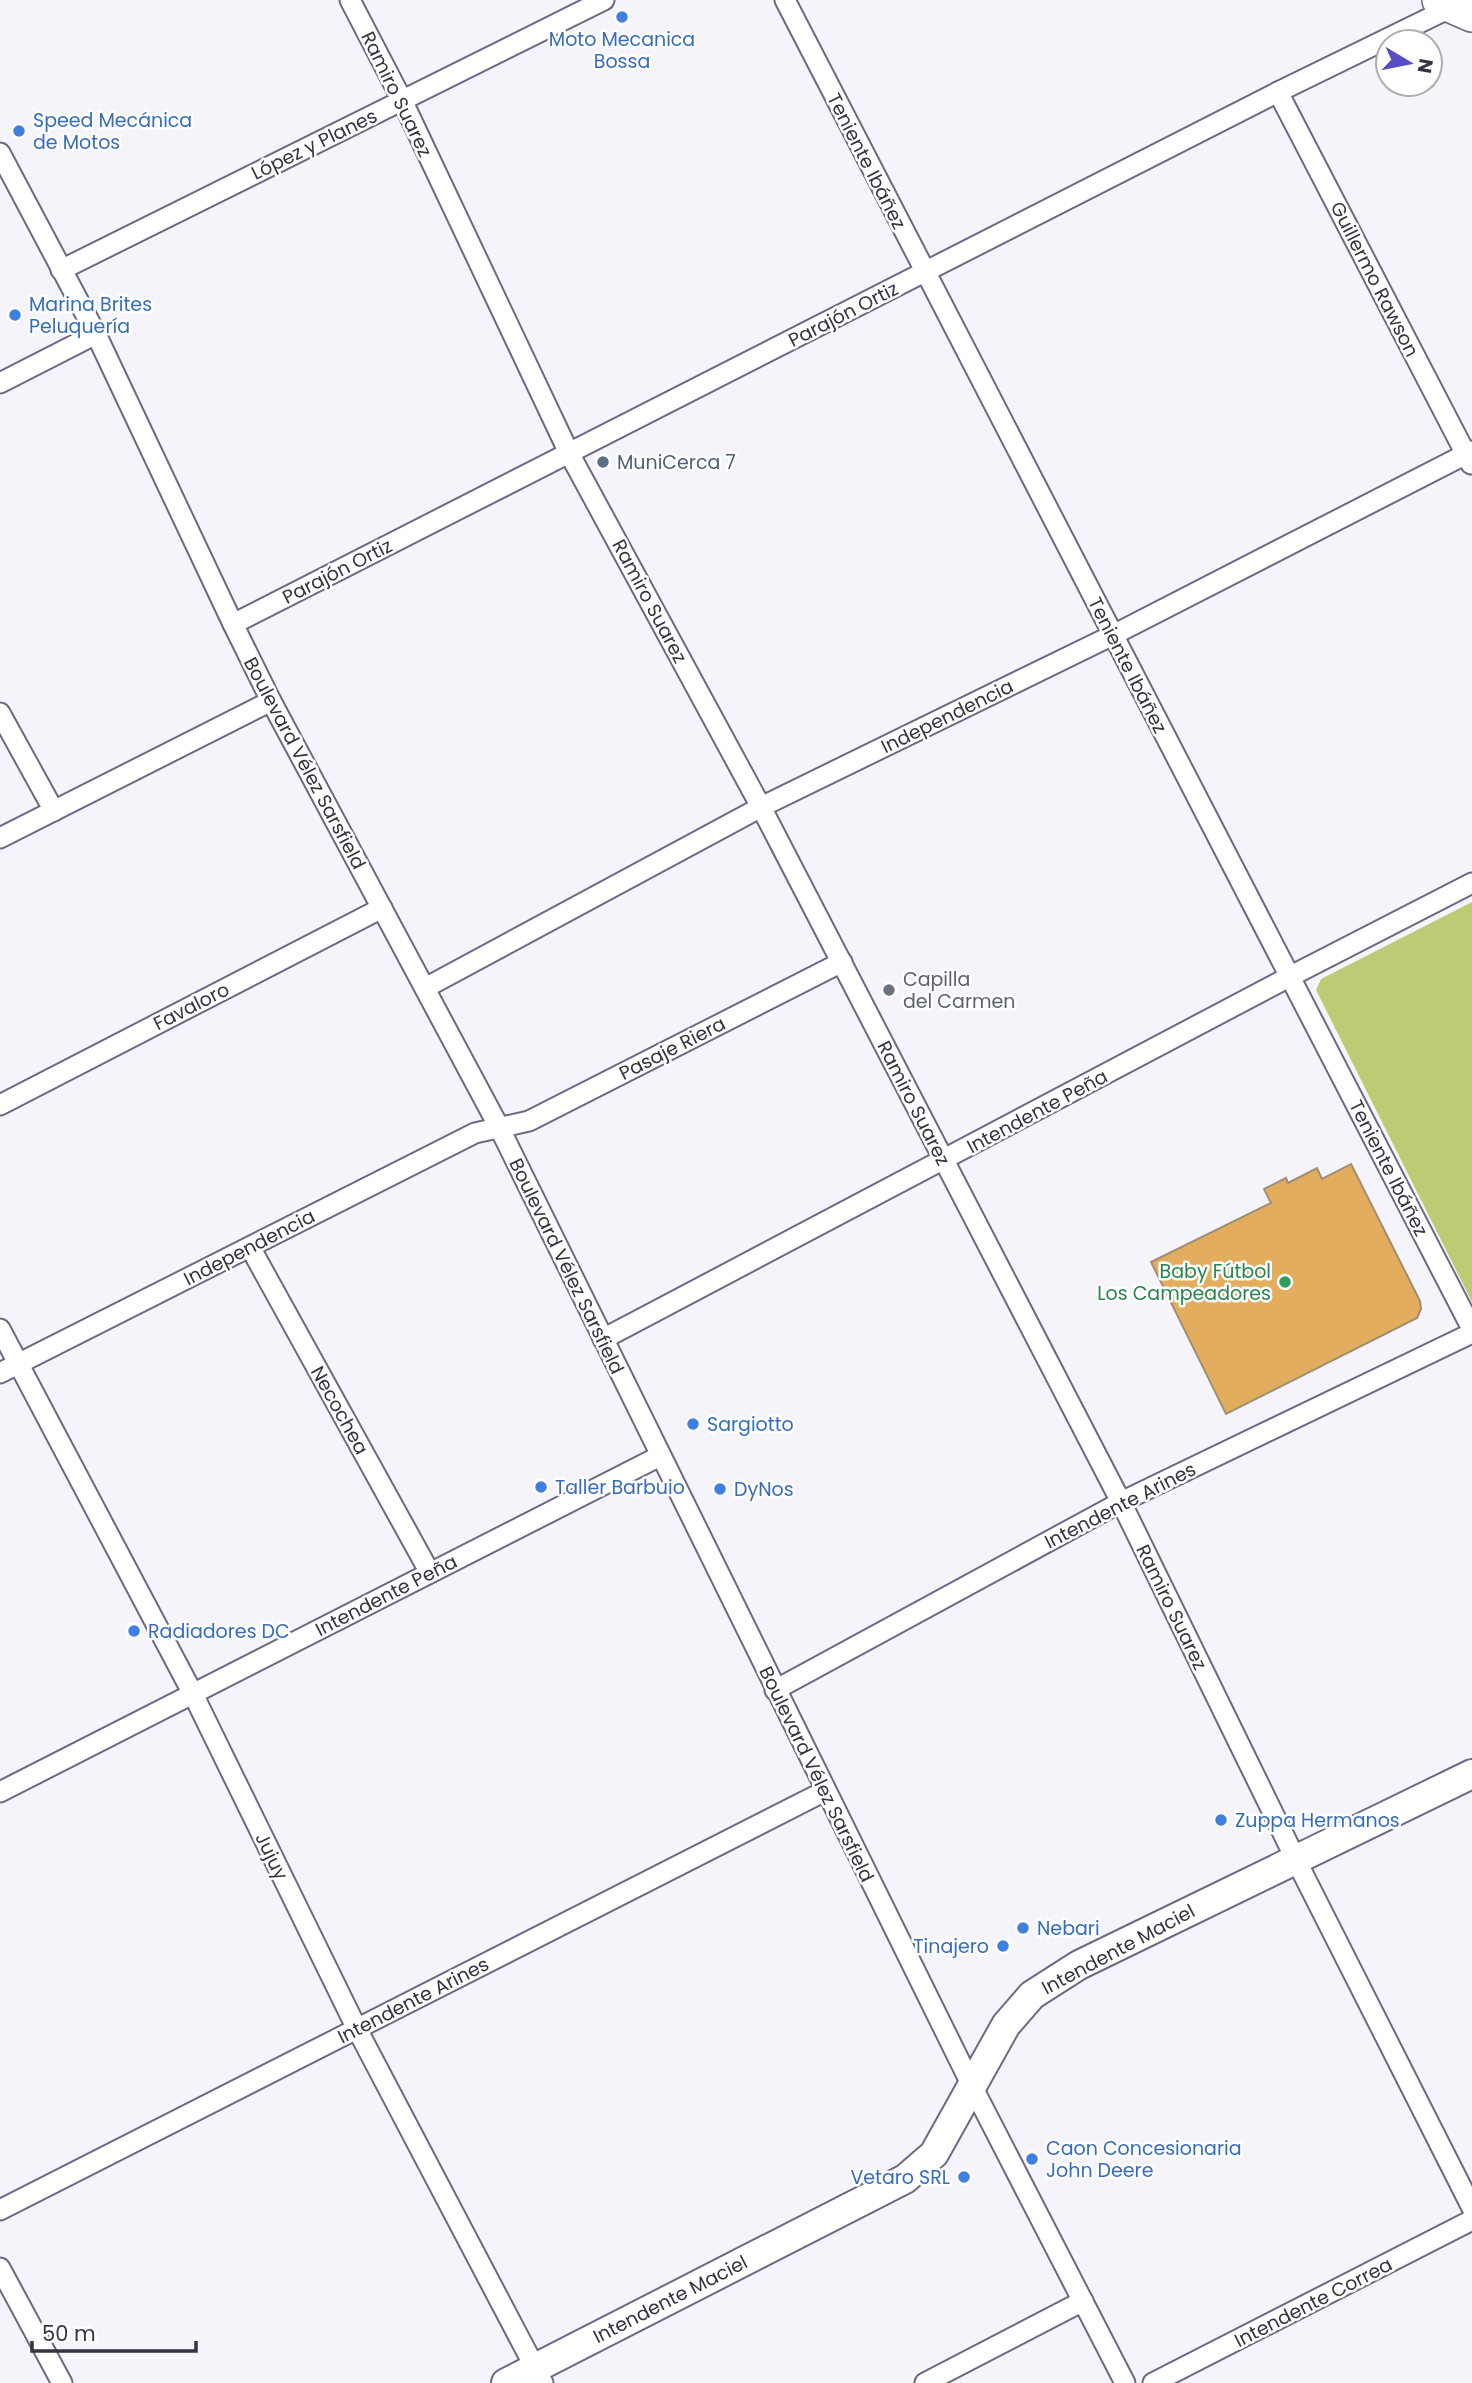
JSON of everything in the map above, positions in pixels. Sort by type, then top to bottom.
[{"type":"main road","name":"Intendente Maciel","points":[[506,2383],[540,2375],[905,2179],[934,2154],[1006,2025],[1032,1995],[1079,1965],[1472,1774]]},
{"type":"street","name":"Ramiro Suarez","points":[[350,0],[402,100],[569,453],[761,807],[1121,1502],[1296,1860],[1472,2208]]},
{"type":"street","name":"López y Planes","points":[[61,270],[604,0]]},
{"type":"street","name":"Teniente Ibáñez","points":[[785,0],[1472,1331]]},
{"type":"street","name":"Parajón Ortiz","points":[[233,624],[1278,92],[1455,7]]},
{"type":"street","name":"Guillermo Rawson","points":[[1278,92],[1470,457]]},
{"type":"street","name":"Boulevard Vélez Sarsfield","points":[[0,153],[96,334],[271,701],[500,1129],[972,2086],[1125,2383]]},
{"type":"street","points":[[0,383],[96,334]]},
{"type":"street","name":"Independencia","points":[[425,988],[761,807],[1470,457]]},
{"type":"street","points":[[0,838],[271,701]]},
{"type":"street","points":[[0,713],[54,811]]},
{"type":"street","name":"Intendente Peña","points":[[603,1339],[1472,883]]},
{"type":"street","name":"Favaloro","points":[[0,1105],[382,908]]},
{"type":"street","name":"Pasaje Riera","points":[[500,1129],[529,1121],[842,962]]},
{"type":"street","name":"Independencia","points":[[9,1368],[475,1133],[500,1129]]},
{"type":"street","name":"Necochea","points":[[250,1247],[430,1573]]},
{"type":"street","name":"Jujuy","points":[[0,1329],[9,1368],[193,1694],[357,2029],[540,2375]]},
{"type":"street","name":"Intendente Arines","points":[[775,1690],[1121,1502],[1472,1331]]},
{"type":"street","name":"Intendente Peña","points":[[0,1791],[660,1456]]},
{"type":"street","name":"Intendente Arines","points":[[0,2210],[825,1791]]},
{"type":"street","name":"Intendente Correa","points":[[1153,2383],[1472,2220]]},
{"type":"street","points":[[0,2268],[62,2383]]},
{"type":"street","points":[[925,2383],[1083,2301]]},
{"type":"green space","points":[[1472,902],[1472,1302],[1316,990],[1321,979]]},
{"type":"building","name":"Baby Fútbol Los Campeadores","points":[[1351,1164],[1420,1301],[1421,1309],[1417,1318],[1226,1414],[1151,1262],[1271,1203],[1264,1189],[1286,1178],[1288,1183],[1317,1168],[1322,1179]]},
{"type":"place","name":"Moto Mecanica Bossa","points":[[622,17]]},
{"type":"place","name":"Speed Mecánica de Motos","points":[[19,131]]},
{"type":"place","name":"Marina Brites Peluquería","points":[[15,315]]},
{"type":"place","name":"MuniCerca 7","points":[[603,462]]},
{"type":"place","name":"Capilla del Carmen","points":[[889,990]]},
{"type":"place","name":"Baby Fútbol Los Campeadores","points":[[1285,1282]]},
{"type":"place","name":"Sargiotto","points":[[693,1424]]},
{"type":"place","name":"Taller Barbuio","points":[[541,1487]]},
{"type":"place","name":"DyNos","points":[[720,1489]]},
{"type":"place","name":"Radiadores DC","points":[[134,1631]]},
{"type":"place","name":"Zuppa Hermanos","points":[[1221,1820]]},
{"type":"place","name":"Nebari","points":[[1023,1928]]},
{"type":"place","name":"Tinajero","points":[[1003,1946]]},
{"type":"place","name":"Caon Concesionaria John Deere","points":[[1032,2159]]},
{"type":"place","name":"Vetaro SRL","points":[[964,2177]]}]
